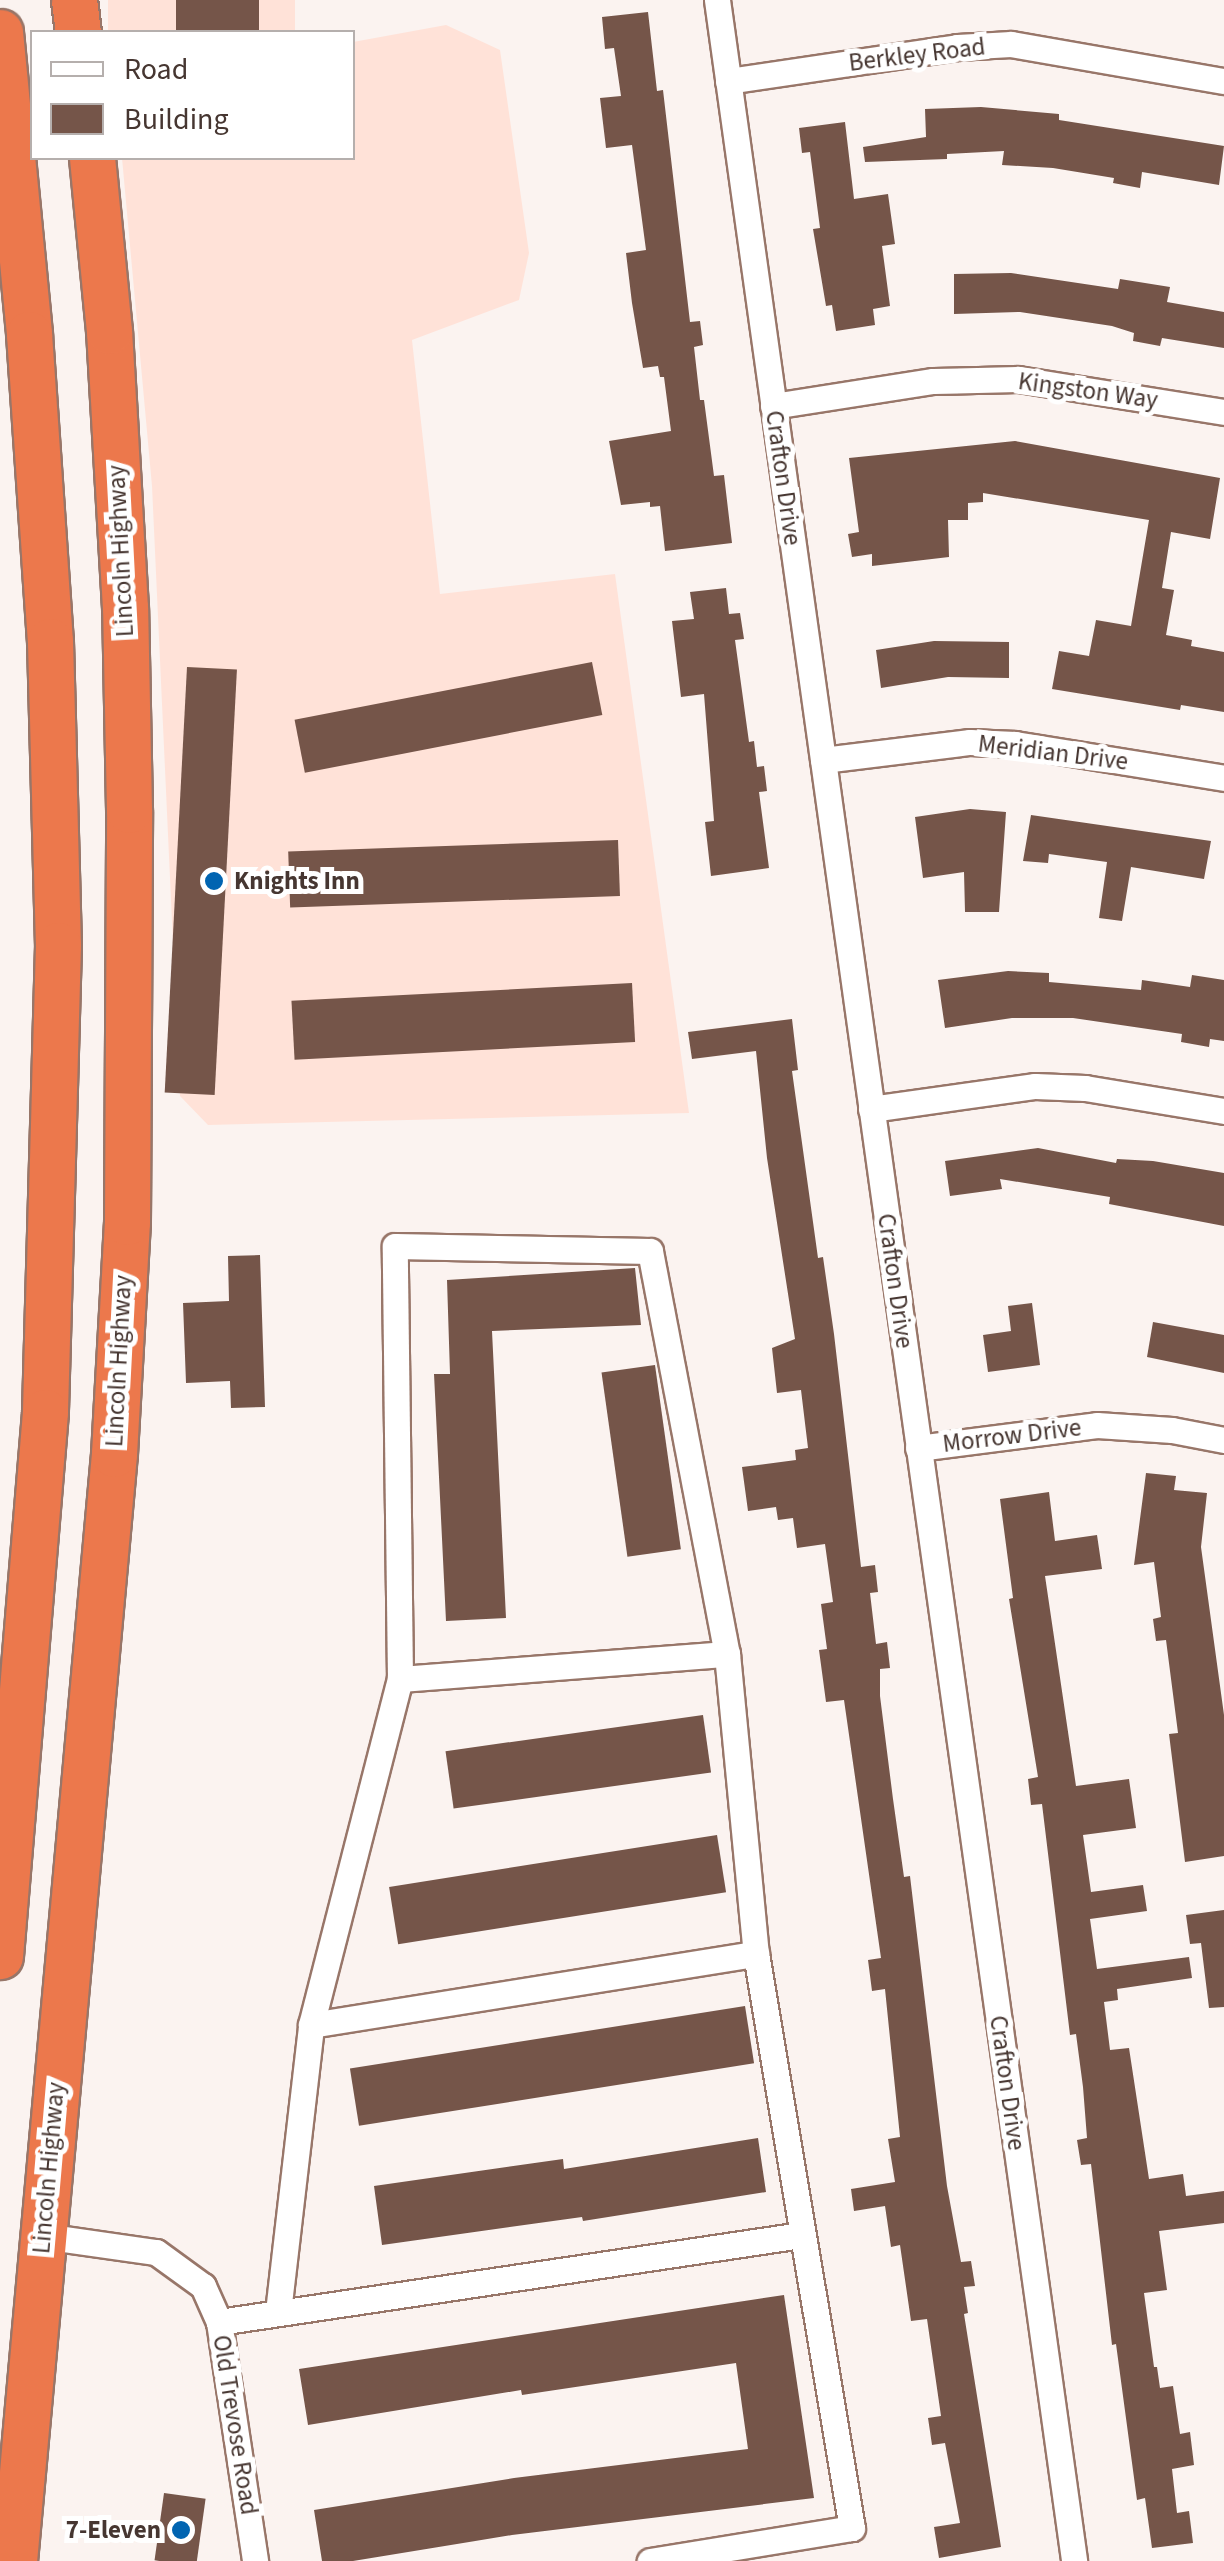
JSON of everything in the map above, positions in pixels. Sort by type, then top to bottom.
[{"type":"highway","points":[[74,0],[78,30]]},
{"type":"highway","points":[[0,32],[29,334],[48,602],[58,945],[45,1412],[0,1956]]},
{"type":"highway","name":"Lincoln Highway","points":[[14,2561],[114,1454],[127,1222],[129,810],[125,608],[110,348],[92,160]]},
{"type":"street","name":"Crafton Drive","points":[[717,0],[1074,2561]]},
{"type":"street","name":"Berkley Road","points":[[728,81],[957,47],[1011,44],[1224,81]]},
{"type":"street","name":"Kingston Way","points":[[773,406],[933,381],[1018,379],[1224,412]]},
{"type":"street","name":"Meridian Drive","points":[[823,760],[970,742],[1000,743],[1224,778]]},
{"type":"street","points":[[871,1109],[1035,1086],[1086,1088],[1224,1111]]},
{"type":"street","points":[[278,2312],[311,2024],[400,1679],[396,1246],[650,1250],[727,1654],[756,1954],[852,2528],[650,2561]]},
{"type":"street","name":"Morrow Drive","points":[[918,1448],[1097,1426],[1172,1430],[1224,1440]]},
{"type":"street","points":[[400,1679],[727,1654]]},
{"type":"street","points":[[311,2024],[756,1954]]},
{"type":"street","points":[[220,2322],[801,2235]]},
{"type":"street","name":"Old Trevose Road","points":[[43,2236],[156,2252],[203,2286],[220,2322],[255,2561]]},
{"type":"shaded area","points":[[108,0],[295,0],[295,30],[108,30]]},
{"type":"shaded area","points":[[446,25],[500,50],[529,253],[519,300],[412,340],[440,594],[615,574],[689,1113],[208,1125],[180,1096],[152,486],[122,160],[355,160],[355,42]]},
{"type":"building","points":[[176,0],[259,0],[259,30],[176,30]]},
{"type":"building","points":[[648,12],[657,91],[663,90],[690,322],[700,321],[703,345],[694,347],[700,400],[704,400],[714,476],[724,475],[732,543],[665,551],[660,506],[650,507],[650,502],[621,505],[609,441],[671,431],[664,377],[660,377],[658,366],[643,368],[632,303],[626,253],[646,250],[632,145],[606,148],[600,98],[621,96],[614,48],[605,49],[602,17]]},
{"type":"building","points":[[981,107],[1059,114],[1059,120],[1224,146],[1219,185],[1142,172],[1140,188],[1113,183],[1114,178],[1002,165],[1004,151],[947,154],[947,159],[865,162],[863,147],[926,137],[925,109]]},
{"type":"building","points":[[845,122],[854,199],[888,194],[895,244],[882,246],[890,306],[873,309],[875,325],[836,331],[832,305],[826,306],[813,229],[820,228],[810,152],[802,153],[799,128]]},
{"type":"building","points":[[1011,273],[1118,289],[1120,279],[1170,287],[1167,302],[1224,312],[1224,348],[1162,338],[1160,346],[1133,341],[1134,333],[1112,326],[1020,312],[954,314],[954,274]]},
{"type":"building","points":[[1015,441],[1220,478],[1210,539],[1171,532],[1162,588],[1174,590],[1166,635],[1192,640],[1191,646],[1224,652],[1224,712],[1181,705],[1180,710],[1052,689],[1059,651],[1089,656],[1096,620],[1131,626],[1149,520],[983,493],[983,502],[968,503],[968,520],[948,520],[949,557],[872,566],[872,554],[852,557],[848,534],[859,532],[849,458]]},
{"type":"building","points":[[726,588],[729,614],[740,613],[744,639],[735,640],[749,742],[754,741],[757,767],[764,766],[767,791],[759,792],[769,868],[711,876],[705,822],[714,821],[704,694],[681,697],[672,621],[694,619],[690,592]]},
{"type":"building","points":[[934,641],[1009,642],[1009,678],[948,677],[881,688],[876,650]]},
{"type":"building","points":[[592,662],[602,715],[305,773],[295,720]]},
{"type":"building","name":"Knights Inn","points":[[187,667],[237,670],[215,1095],[165,1092]]},
{"type":"building","points":[[970,809],[1006,812],[999,912],[965,912],[964,872],[923,878],[915,817]]},
{"type":"building","points":[[1031,815],[1211,841],[1204,879],[1131,867],[1122,921],[1099,918],[1107,862],[1049,854],[1048,863],[1023,861]]},
{"type":"building","name":"Knights Inn","points":[[618,840],[620,896],[290,907],[288,852]]},
{"type":"building","points":[[1008,971],[1049,973],[1049,982],[1141,990],[1142,980],[1190,987],[1192,975],[1224,980],[1224,1041],[1210,1039],[1209,1047],[1181,1042],[1182,1034],[1073,1018],[1012,1018],[945,1028],[938,980]]},
{"type":"building","points":[[632,983],[635,1042],[295,1060],[291,1001]]},
{"type":"building","points":[[792,1019],[798,1070],[792,1071],[818,1258],[823,1257],[834,1334],[861,1567],[875,1565],[878,1592],[870,1593],[876,1644],[887,1642],[890,1668],[880,1669],[880,1696],[904,1877],[910,1876],[947,2186],[961,2262],[971,2261],[975,2286],[964,2287],[968,2313],[964,2314],[1001,2547],[939,2558],[934,2527],[960,2523],[945,2443],[932,2445],[928,2418],[941,2416],[927,2319],[911,2321],[900,2245],[891,2247],[885,2206],[854,2211],[851,2189],[895,2182],[888,2139],[900,2137],[885,1989],[872,1991],[868,1960],[881,1958],[844,1700],[826,1702],[819,1650],[827,1649],[821,1604],[833,1602],[825,1544],[797,1548],[793,1518],[778,1520],[776,1507],[748,1511],[742,1467],[796,1460],[795,1450],[808,1448],[801,1390],[777,1393],[772,1348],[795,1339],[767,1158],[756,1051],[692,1059],[688,1032]]},
{"type":"building","points":[[1038,1148],[1116,1163],[1117,1159],[1153,1161],[1224,1173],[1224,1226],[1109,1204],[1110,1197],[1000,1179],[1002,1189],[950,1196],[945,1161]]},
{"type":"building","points":[[260,1255],[265,1407],[231,1408],[230,1381],[186,1383],[183,1303],[229,1301],[228,1256]]},
{"type":"building","points":[[635,1268],[641,1325],[492,1331],[506,1618],[446,1621],[434,1374],[450,1374],[447,1280]]},
{"type":"building","points":[[1032,1303],[1040,1365],[988,1372],[983,1335],[1011,1331],[1008,1306]]},
{"type":"building","points":[[1153,1322],[1224,1335],[1224,1373],[1147,1357]]},
{"type":"building","points":[[655,1365],[681,1549],[627,1557],[602,1373]]},
{"type":"building","points":[[1146,1473],[1176,1476],[1174,1490],[1207,1493],[1201,1547],[1224,1715],[1224,1856],[1185,1862],[1169,1734],[1178,1733],[1166,1640],[1156,1641],[1153,1619],[1161,1617],[1154,1562],[1134,1565]]},
{"type":"building","points":[[1049,1492],[1055,1541],[1097,1535],[1102,1569],[1045,1576],[1076,1786],[1129,1779],[1136,1828],[1083,1835],[1091,1892],[1143,1885],[1147,1911],[1090,1919],[1097,1969],[1189,1957],[1192,1978],[1117,1989],[1118,2000],[1104,2002],[1110,2050],[1129,2048],[1149,2179],[1183,2174],[1186,2196],[1224,2191],[1224,2223],[1159,2231],[1167,2290],[1144,2293],[1160,2388],[1173,2386],[1180,2434],[1190,2432],[1194,2465],[1172,2469],[1177,2513],[1189,2511],[1193,2543],[1152,2548],[1145,2498],[1137,2500],[1116,2344],[1112,2345],[1091,2164],[1081,2165],[1077,2140],[1087,2138],[1083,2087],[1076,2034],[1070,2035],[1042,1804],[1031,1805],[1028,1779],[1038,1777],[1009,1599],[1013,1598],[1000,1499]]},
{"type":"building","points":[[703,1715],[711,1772],[454,1809],[446,1751]]},
{"type":"building","points":[[717,1835],[726,1892],[398,1944],[389,1887]]},
{"type":"building","points":[[1224,1910],[1224,2007],[1209,2008],[1201,1943],[1190,1944],[1186,1915]]},
{"type":"building","points":[[745,2006],[754,2063],[359,2126],[350,2069]]},
{"type":"building","points":[[758,2138],[766,2192],[583,2221],[582,2217],[382,2245],[374,2186],[563,2159],[564,2169]]},
{"type":"building","points":[[784,2295],[814,2498],[512,2535],[353,2561],[322,2561],[314,2510],[514,2478],[748,2449],[736,2363],[522,2395],[521,2390],[308,2425],[299,2369]]},
{"type":"building","name":"7-Eleven","points":[[164,2493],[206,2499],[197,2561],[155,2560]]},
{"type":"place","name":"Knights Inn","points":[[214,881]]},
{"type":"place","name":"7-Eleven","points":[[181,2530]]}]
